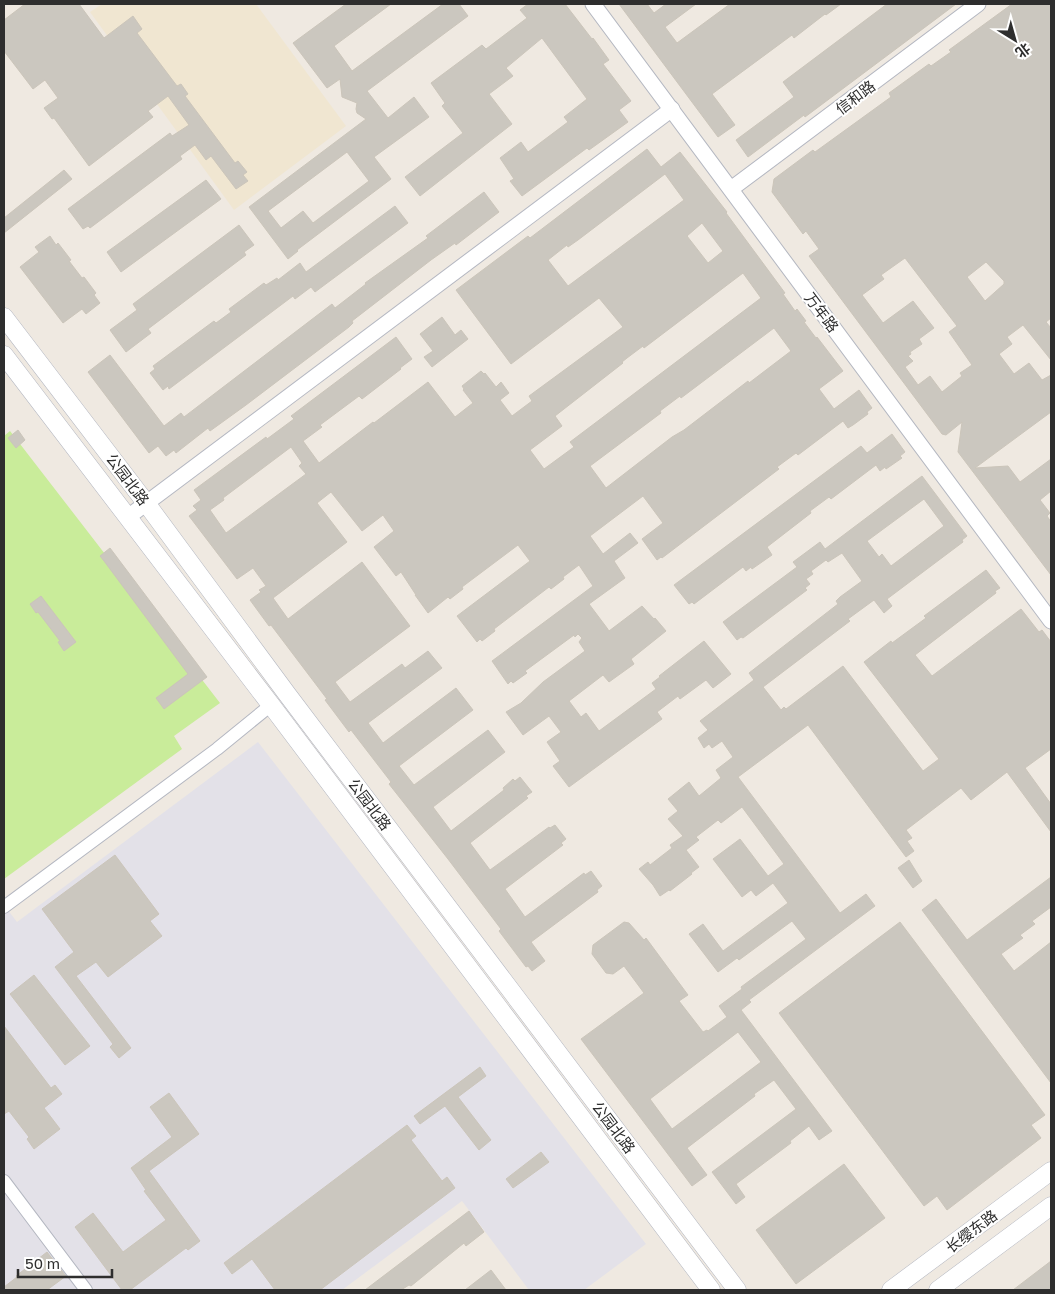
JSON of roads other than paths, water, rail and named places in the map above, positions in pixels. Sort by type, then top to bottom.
[{"type":"main road","name":"公园北路","points":[[4,317],[146,503],[287,694],[737,1290]]},
{"type":"main road","name":"公园北路","points":[[4,355],[272,705],[711,1290]]},
{"type":"main road","name":"长缨东路","points":[[891,1290],[1051,1172]]},
{"type":"main road","name":"长缨东路","points":[[938,1290],[1051,1206]]},
{"type":"street","name":"万年路","points":[[593,4],[1051,621]]},
{"type":"street","name":"信和路","points":[[731,189],[978,4]]},
{"type":"street","points":[[128,517],[672,109]]},
{"type":"street","points":[[4,907],[217,749],[272,705]]},
{"type":"street","points":[[4,1181],[86,1290]]}]
